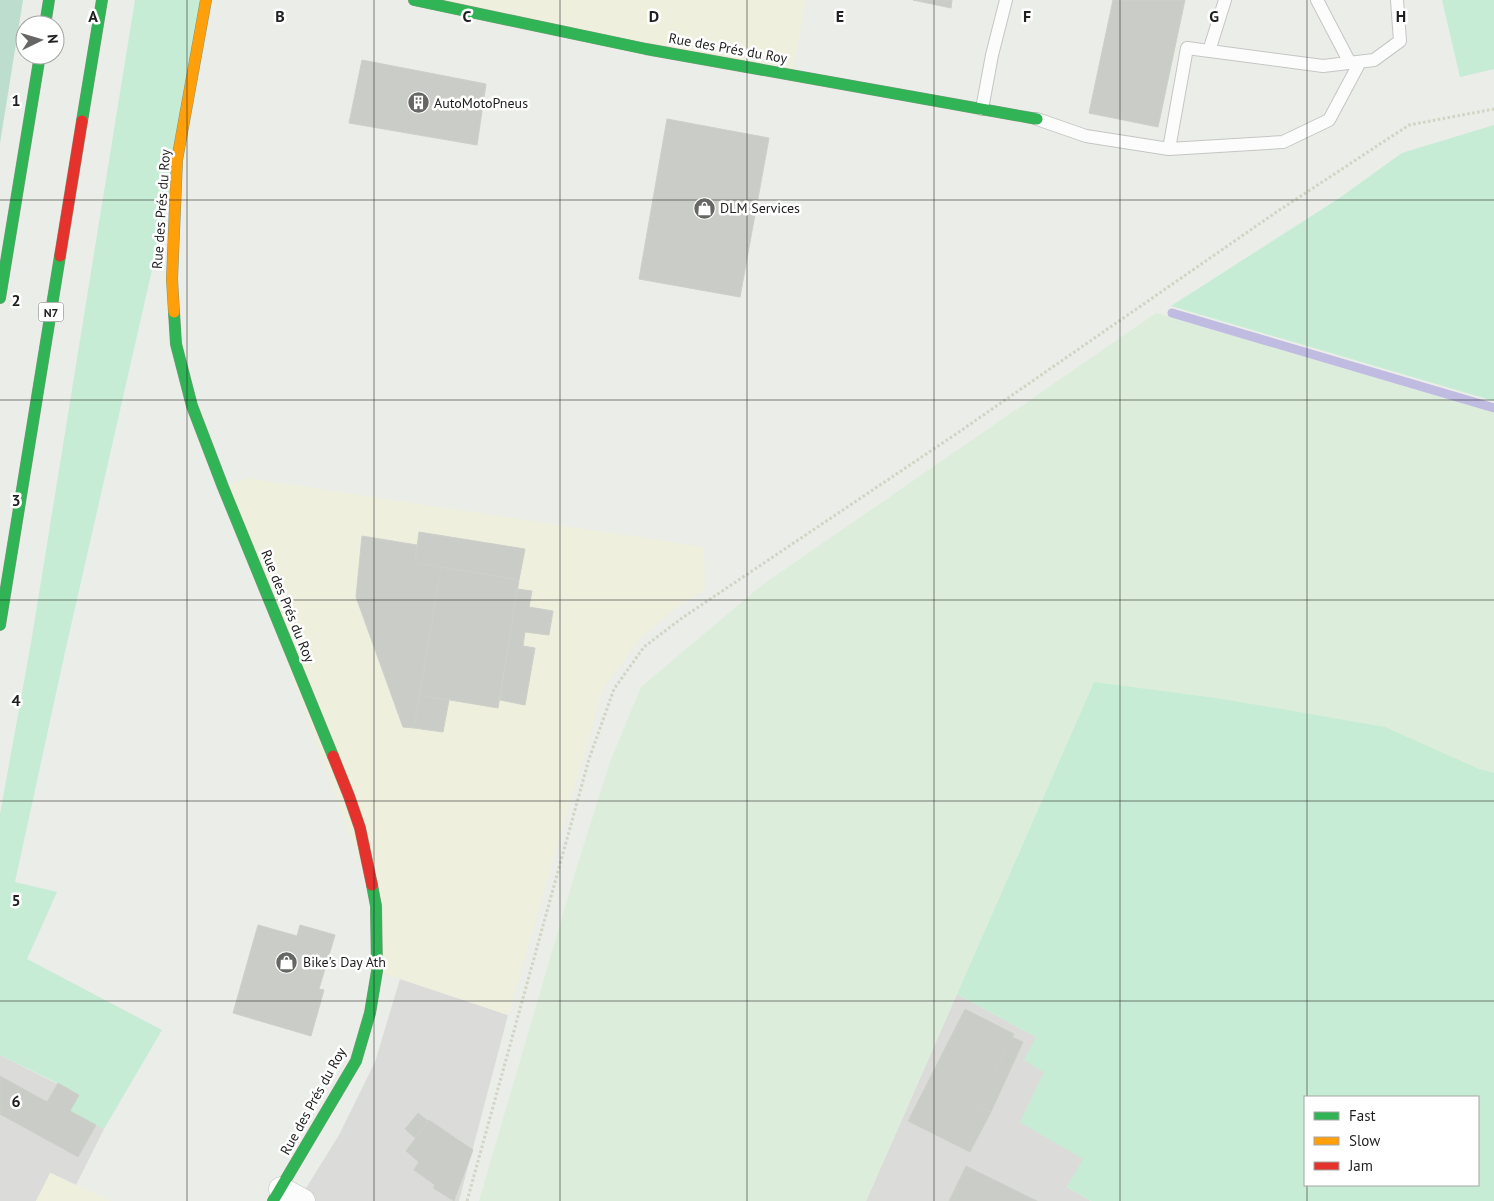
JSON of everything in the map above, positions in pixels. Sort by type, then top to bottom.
[{"type":"main road","points":[[47,15],[50,0]]},
{"type":"main road","name":"N7","points":[[0,625],[102,0]]},
{"type":"main road","name":"Rue des Prés du Roy","points":[[206,0],[178,160],[172,280],[176,344],[192,406],[352,804],[360,828],[376,906],[377,971],[370,1013],[356,1061],[277,1195]]},
{"type":"main road","name":"Rue des Prés du Roy","points":[[414,0],[646,49],[1037,119]]},
{"type":"main road","points":[[0,298],[38,65]]},
{"type":"street","points":[[277,1195],[303,1201]]},
{"type":"lane","points":[[982,109],[992,55],[1006,0]]},
{"type":"lane","points":[[1209,51],[1225,0]]},
{"type":"lane","points":[[1317,0],[1355,62]]},
{"type":"lane","points":[[1169,149],[1187,48],[1323,66],[1374,60],[1400,41],[1397,0]]},
{"type":"lane","points":[[1037,119],[1086,136],[1169,149],[1283,142],[1329,120],[1355,62]]},
{"type":"path","points":[[467,1201],[590,759],[614,689],[644,647],[682,618],[956,434],[1275,213],[1409,125],[1494,109]]},
{"type":"shaded area","points":[[0,0],[23,0],[21,15],[15,15],[15,50],[0,143]]},
{"type":"shaded area","points":[[414,0],[806,0],[792,75]]},
{"type":"shaded area","points":[[1156,313],[1494,412],[1494,773],[1094,682],[866,1201],[479,1201],[575,873],[610,762],[641,687],[762,585]]},
{"type":"shaded area","points":[[248,478],[704,547],[705,589],[671,612],[640,639],[604,687],[508,1015],[377,971],[376,906],[223,487]]},
{"type":"shaded area","points":[[400,979],[508,1015],[459,1201],[298,1201],[339,1135],[375,1062]]},
{"type":"shaded area","points":[[957,994],[1036,1037],[1044,1071],[1084,1159],[1067,1187],[1091,1201],[866,1201]]},
{"type":"shaded area","points":[[0,1055],[79,1095],[71,1111],[104,1129],[76,1185],[51,1173],[36,1201],[0,1201]]},
{"type":"shaded area","points":[[50,1173],[76,1185],[111,1201],[36,1201]]},
{"type":"green space","points":[[135,0],[206,0],[177,160],[65,652],[15,882],[57,892],[27,959],[162,1030],[104,1129],[70,1111],[79,1094],[0,1055],[0,814],[31,643]]},
{"type":"green space","points":[[1442,0],[1494,0],[1494,69],[1460,77]]},
{"type":"green space","points":[[1494,125],[1494,401],[1171,306],[1338,199],[1402,153]]},
{"type":"green space","points":[[1094,682],[1223,699],[1385,727],[1479,769],[1494,773],[1494,1201],[1091,1201],[1067,1187],[1083,1159],[1020,1122],[1044,1072],[1024,1060],[1036,1037],[957,994]]},
{"type":"building","points":[[913,0],[952,0],[951,8]]},
{"type":"building","points":[[1113,0],[1185,0],[1158,127],[1089,113]]},
{"type":"building","name":"AutoMotoPneus","points":[[362,60],[486,84],[477,145],[349,123]]},
{"type":"building","name":"DLM Services","points":[[667,119],[769,138],[740,297],[639,279]]},
{"type":"building","points":[[419,532],[525,549],[519,580],[415,563]]},
{"type":"building","points":[[362,536],[417,545],[415,563],[441,567],[414,728],[403,727],[356,597]]},
{"type":"building","points":[[441,567],[519,580],[498,708],[420,695]]},
{"type":"building","points":[[517,589],[532,591],[529,607],[553,611],[549,635],[525,632],[523,646],[535,648],[525,705],[500,700]]},
{"type":"building","points":[[420,695],[449,700],[443,732],[414,728]]},
{"type":"building","name":"Bike's Day Ath","points":[[258,925],[297,936],[300,925],[335,935],[319,989],[324,990],[311,1036],[233,1013]]},
{"type":"building","points":[[965,1009],[1014,1034],[977,1106],[991,1112],[970,1152],[908,1121]]},
{"type":"building","points":[[1012,1037],[1023,1042],[991,1112],[977,1106]]},
{"type":"building","points":[[0,1076],[47,1102],[58,1083],[79,1095],[70,1111],[96,1125],[78,1157],[0,1114]]},
{"type":"building","points":[[418,1113],[428,1121],[415,1138],[405,1129]]},
{"type":"building","points":[[429,1120],[473,1150],[454,1201],[433,1188],[435,1185],[414,1170],[419,1162],[406,1151]]},
{"type":"building","points":[[966,1166],[1037,1201],[949,1201]]},
{"type":"waterway","points":[[1172,313],[1494,408]]},
{"type":"traffic: fast","points":[[47,15],[49,0]]},
{"type":"traffic: fast","points":[[82,121],[102,0]]},
{"type":"traffic: fast","points":[[414,0],[646,49],[1037,119]]},
{"type":"traffic: fast","points":[[0,298],[38,65]]},
{"type":"traffic: fast","points":[[0,625],[60,256]]},
{"type":"traffic: fast","points":[[174,312],[176,344],[192,406],[223,487],[333,756]]},
{"type":"traffic: fast","points":[[273,1201],[356,1061],[370,1013],[377,971],[376,906],[372,885]]},
{"type":"traffic: slow","points":[[174,312],[172,279],[177,160],[206,0]]},
{"type":"traffic: jam","points":[[60,256],[82,121]]},
{"type":"traffic: jam","points":[[333,756],[360,828],[372,885]]},
{"type":"place","name":"AutoMotoPneus","points":[[418,103]]},
{"type":"place","name":"DLM Services","points":[[704,208]]},
{"type":"place","name":"Bike's Day Ath","points":[[287,962]]}]
